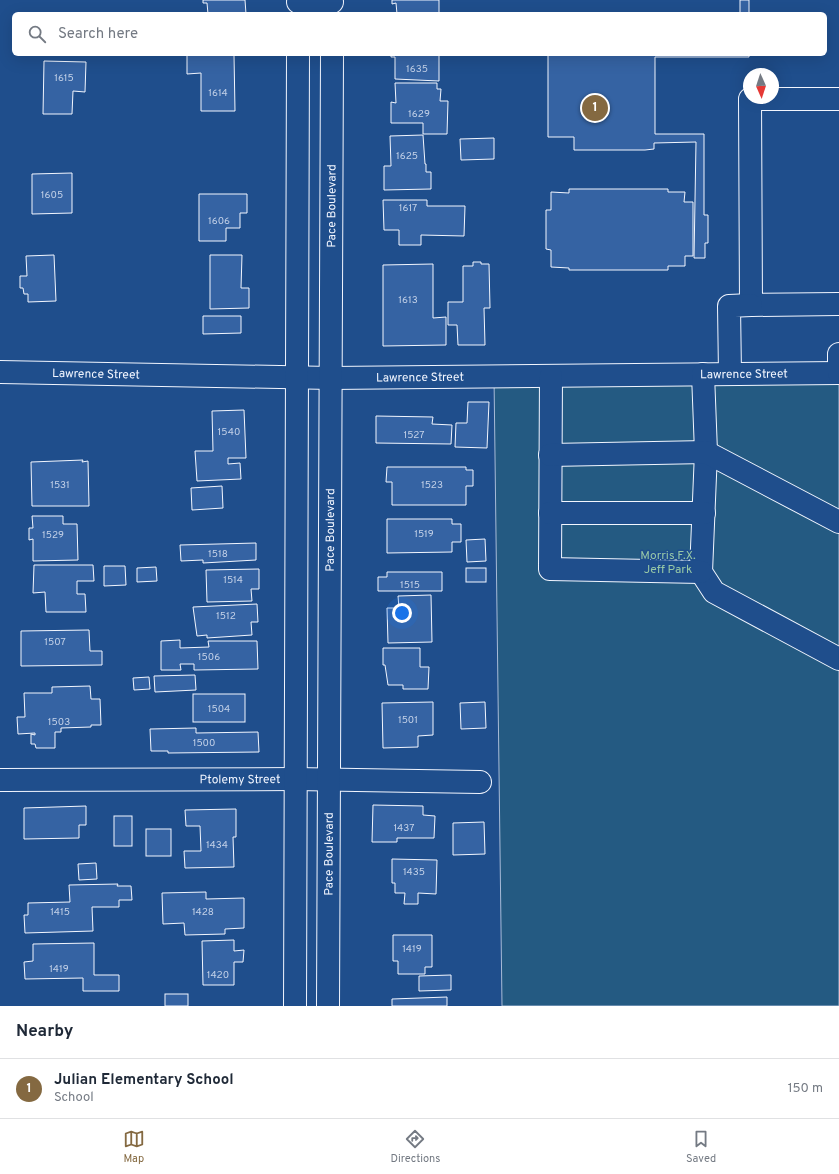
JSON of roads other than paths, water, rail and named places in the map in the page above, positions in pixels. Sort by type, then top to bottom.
[{"type":"street","points":[[298,5],[332,5]]},
{"type":"street","points":[[295,1006],[298,56]]},
{"type":"street","name":"Pace Boulevard","points":[[328,1006],[332,56]]},
{"type":"street","points":[[751,305],[750,99],[839,99]]},
{"type":"street","points":[[730,374],[729,306],[839,304]]},
{"type":"street","points":[[839,354],[839,373]]},
{"type":"street","name":"Lawrence Street","points":[[0,372],[297,378],[839,373]]},
{"type":"street","points":[[703,374],[706,452],[701,572],[714,592],[839,659]]},
{"type":"street","points":[[551,376],[550,569],[701,572]]},
{"type":"street","points":[[550,455],[706,452],[839,522]]},
{"type":"street","points":[[550,513],[704,513]]},
{"type":"street","name":"Ptolemy Street","points":[[0,780],[329,779],[480,782]]},
{"type":"place","name":"Julian Elementary School","points":[[595,108]]},
{"type":"park label","name":"Morris F.X. Jeff Park","points":[[668,562]]}]
